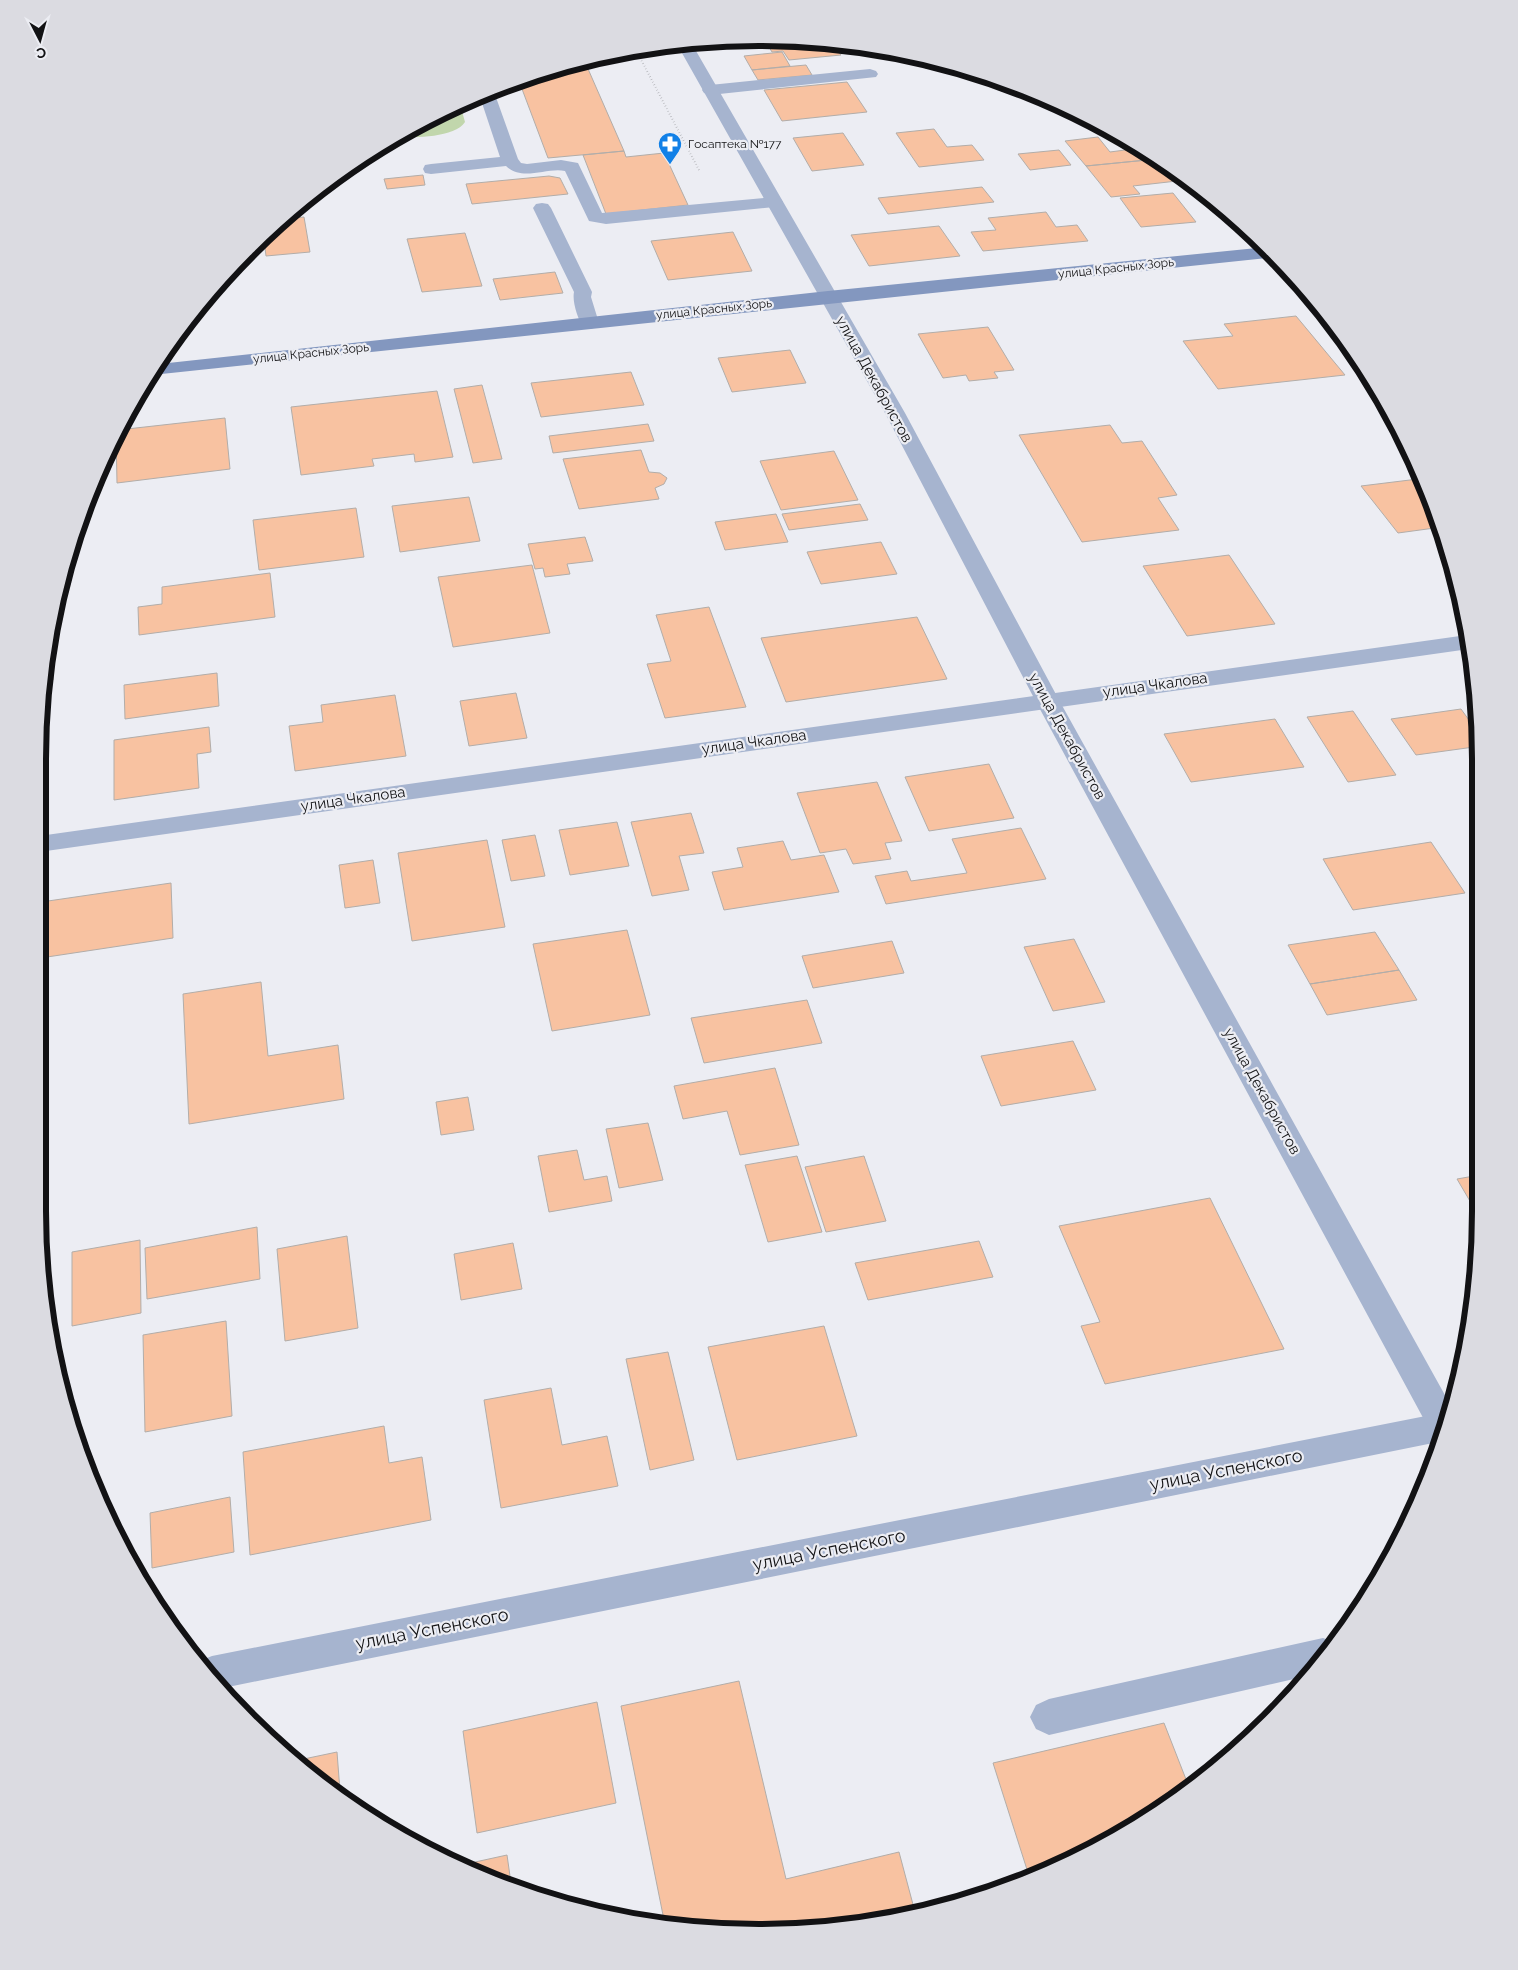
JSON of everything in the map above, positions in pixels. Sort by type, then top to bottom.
[{"type":"main road","name":"улица Красных Зорь","points":[[162,369],[828,297],[1261,253]]},
{"type":"street","name":"улица Декабристов","points":[[688,50],[895,414],[1047,700],[1440,1418]]},
{"type":"street","points":[[710,90],[870,74]]},
{"type":"street","points":[[489,100],[510,161]]},
{"type":"street","points":[[430,169],[510,161],[521,168],[561,165],[572,167],[592,215],[600,219],[774,202]]},
{"type":"street","points":[[542,208],[583,292],[582,297],[590,323]]},
{"type":"street","name":"улица Чкалова","points":[[46,843],[1047,700],[1462,643]]},
{"type":"street","name":"улица Успенского","points":[[216,1672],[1437,1429]]},
{"type":"street","points":[[1049,1717],[1314,1657]]},
{"type":"path","points":[[639,57],[712,195],[727,206]]},
{"type":"green space","points":[[462,112],[465,122],[460,127],[444,134],[411,137]]},
{"type":"building","points":[[769,46],[838,51],[841,55],[789,60],[783,51],[772,52]]},
{"type":"building","points":[[782,52],[790,66],[752,70],[744,56]]},
{"type":"building","points":[[806,65],[812,75],[758,80],[752,70]]},
{"type":"building","points":[[588,68],[624,151],[548,158],[521,87]]},
{"type":"building","points":[[847,82],[867,112],[782,121],[764,90]]},
{"type":"building","points":[[934,129],[947,147],[972,145],[984,160],[919,167],[896,133]]},
{"type":"building","points":[[843,133],[864,165],[812,171],[793,138]]},
{"type":"building","points":[[1098,137],[1110,152],[1128,150],[1145,160],[1086,166],[1065,141]]},
{"type":"building","points":[[1059,150],[1071,165],[1030,170],[1018,154]]},
{"type":"building","points":[[624,151],[626,157],[664,153],[688,205],[606,214],[583,155]]},
{"type":"building","points":[[1145,160],[1176,181],[1133,186],[1140,194],[1111,197],[1086,166]]},
{"type":"building","points":[[423,175],[425,185],[387,189],[384,179]]},
{"type":"building","points":[[549,176],[560,178],[568,194],[472,204],[466,184]]},
{"type":"building","points":[[982,187],[994,202],[888,214],[878,198]]},
{"type":"building","points":[[1173,193],[1196,222],[1141,227],[1120,198]]},
{"type":"building","points":[[1046,212],[1056,227],[1077,225],[1088,241],[983,251],[971,232],[996,230],[988,218]]},
{"type":"building","points":[[304,217],[310,252],[266,256],[265,246],[295,218]]},
{"type":"building","points":[[939,226],[960,256],[869,266],[851,235]]},
{"type":"building","points":[[733,232],[752,271],[668,280],[651,241]]},
{"type":"building","points":[[465,233],[482,286],[422,292],[407,239]]},
{"type":"building","points":[[555,272],[563,293],[500,300],[493,279]]},
{"type":"building","points":[[1296,316],[1345,375],[1218,389],[1183,341],[1233,336],[1224,324]]},
{"type":"building","points":[[988,327],[1014,370],[994,372],[998,378],[969,381],[966,375],[943,378],[918,334]]},
{"type":"building","points":[[790,350],[806,383],[732,392],[718,358]]},
{"type":"building","points":[[631,372],[644,405],[541,417],[531,383]]},
{"type":"building","points":[[482,385],[502,459],[473,463],[454,389]]},
{"type":"building","points":[[437,391],[453,457],[415,462],[414,454],[372,459],[374,466],[301,475],[291,407]]},
{"type":"building","points":[[225,418],[230,469],[117,483],[116,452],[128,429]]},
{"type":"building","points":[[648,424],[654,441],[553,453],[549,436]]},
{"type":"building","points":[[1110,425],[1122,443],[1142,441],[1177,495],[1158,498],[1179,530],[1082,542],[1019,435]]},
{"type":"building","points":[[641,450],[649,472],[660,473],[667,478],[664,484],[655,488],[659,499],[579,509],[563,459]]},
{"type":"building","points":[[834,451],[858,500],[781,510],[760,461]]},
{"type":"building","points":[[1414,479],[1433,528],[1398,533],[1361,486]]},
{"type":"building","points":[[469,497],[480,541],[400,552],[392,506]]},
{"type":"building","points":[[860,504],[868,520],[789,530],[782,514]]},
{"type":"building","points":[[356,508],[364,557],[259,570],[253,520]]},
{"type":"building","points":[[776,514],[788,542],[725,550],[715,522]]},
{"type":"building","points":[[585,537],[593,561],[567,564],[570,574],[545,577],[543,568],[535,569],[528,544]]},
{"type":"building","points":[[881,542],[897,574],[821,584],[807,552]]},
{"type":"building","points":[[1229,555],[1275,624],[1187,636],[1143,566]]},
{"type":"building","points":[[532,565],[550,633],[453,647],[438,577]]},
{"type":"building","points":[[270,573],[275,617],[139,635],[138,607],[162,604],[162,587]]},
{"type":"building","points":[[709,607],[746,707],[665,718],[647,664],[671,661],[656,615]]},
{"type":"building","points":[[917,617],[947,679],[786,702],[761,638]]},
{"type":"building","points":[[53,660],[53,680],[51,680]]},
{"type":"building","points":[[217,673],[219,706],[125,719],[124,685]]},
{"type":"building","points":[[516,693],[527,738],[469,746],[460,701]]},
{"type":"building","points":[[395,695],[406,756],[295,771],[289,726],[323,722],[321,705]]},
{"type":"building","points":[[1461,709],[1470,722],[1472,747],[1416,755],[1391,719]]},
{"type":"building","points":[[1353,711],[1396,775],[1348,782],[1307,717]]},
{"type":"building","points":[[1275,719],[1304,767],[1191,782],[1164,734]]},
{"type":"building","points":[[209,727],[211,752],[197,754],[199,788],[114,800],[114,740]]},
{"type":"building","points":[[989,764],[1014,818],[929,831],[905,777]]},
{"type":"building","points":[[877,782],[902,841],[885,843],[891,859],[853,864],[846,849],[820,853],[797,793]]},
{"type":"building","points":[[691,813],[704,853],[679,856],[689,890],[652,896],[631,822]]},
{"type":"building","points":[[617,822],[629,866],[570,875],[559,830]]},
{"type":"building","points":[[1021,828],[1046,879],[886,904],[875,876],[907,871],[911,881],[967,873],[952,839]]},
{"type":"building","points":[[535,835],[545,876],[511,881],[502,840]]},
{"type":"building","points":[[487,840],[505,927],[412,941],[398,853]]},
{"type":"building","points":[[783,841],[791,860],[824,855],[839,892],[724,910],[712,872],[743,867],[737,848]]},
{"type":"building","points":[[1431,842],[1465,893],[1353,910],[1323,859]]},
{"type":"building","points":[[373,860],[380,903],[345,908],[339,865]]},
{"type":"building","points":[[171,883],[173,938],[47,957],[48,901]]},
{"type":"building","points":[[627,930],[650,1015],[552,1031],[533,944]]},
{"type":"building","points":[[1375,932],[1399,970],[1310,984],[1288,945]]},
{"type":"building","points":[[1074,939],[1105,1002],[1053,1011],[1024,947]]},
{"type":"building","points":[[892,941],[904,973],[813,988],[802,956]]},
{"type":"building","points":[[1399,970],[1417,1000],[1327,1015],[1310,984]]},
{"type":"building","points":[[261,982],[268,1056],[338,1045],[344,1099],[189,1124],[183,994]]},
{"type":"building","points":[[807,1000],[822,1043],[704,1063],[691,1018]]},
{"type":"building","points":[[1073,1041],[1096,1090],[1001,1106],[981,1056]]},
{"type":"building","points":[[775,1068],[799,1145],[740,1155],[727,1111],[683,1119],[674,1086]]},
{"type":"building","points":[[468,1097],[474,1130],[441,1135],[436,1102]]},
{"type":"building","points":[[648,1123],[663,1180],[619,1188],[606,1129]]},
{"type":"building","points":[[577,1150],[584,1180],[607,1176],[612,1201],[549,1212],[538,1156]]},
{"type":"building","points":[[797,1156],[822,1232],[768,1242],[745,1165]]},
{"type":"building","points":[[864,1156],[886,1221],[826,1232],[805,1167]]},
{"type":"building","points":[[1472,1176],[1472,1205],[1457,1179]]},
{"type":"building","points":[[1210,1198],[1284,1349],[1105,1384],[1081,1326],[1100,1322],[1059,1226]]},
{"type":"building","points":[[257,1227],[260,1279],[147,1299],[145,1248]]},
{"type":"building","points":[[347,1236],[358,1328],[285,1341],[277,1249]]},
{"type":"building","points":[[140,1240],[141,1313],[72,1326],[72,1252]]},
{"type":"building","points":[[979,1241],[993,1277],[868,1300],[855,1263]]},
{"type":"building","points":[[513,1243],[522,1289],[461,1300],[454,1254]]},
{"type":"building","points":[[226,1321],[232,1416],[145,1432],[143,1335]]},
{"type":"building","points":[[824,1326],[857,1436],[737,1460],[708,1347]]},
{"type":"building","points":[[668,1352],[694,1460],[650,1470],[626,1359]]},
{"type":"building","points":[[551,1388],[562,1445],[607,1436],[618,1486],[501,1508],[484,1400]]},
{"type":"building","points":[[384,1426],[389,1463],[422,1457],[431,1520],[250,1555],[243,1452]]},
{"type":"building","points":[[230,1497],[234,1552],[152,1568],[150,1513]]},
{"type":"building","points":[[739,1681],[786,1879],[899,1852],[913,1906],[852,1918],[806,1922],[759,1924],[664,1918],[621,1706]]},
{"type":"building","points":[[597,1702],[616,1803],[477,1833],[463,1731]]},
{"type":"building","points":[[1164,1723],[1187,1781],[1155,1804],[1115,1828],[1074,1850],[1027,1871],[993,1763]]},
{"type":"building","points":[[337,1752],[340,1787],[325,1776],[304,1759]]},
{"type":"building","points":[[507,1855],[510,1878],[486,1869],[472,1863]]},
{"type":"place","name":"Госаптека №177","points":[[670,165]]}]
